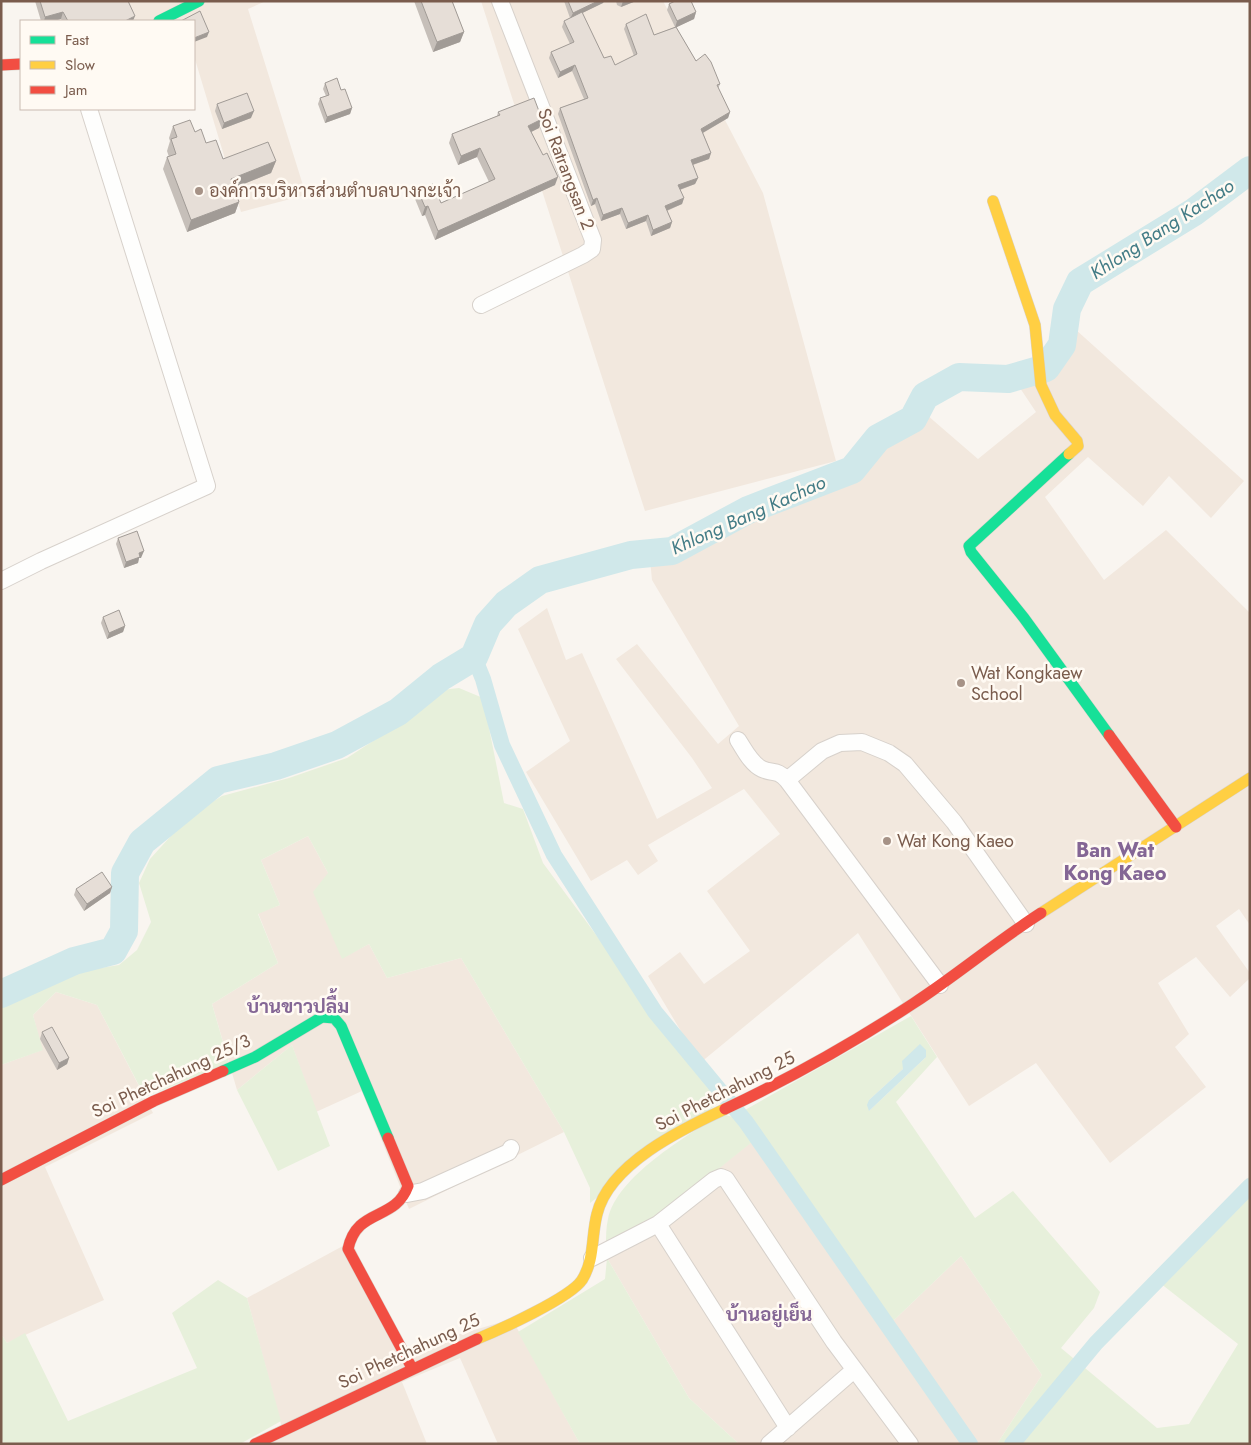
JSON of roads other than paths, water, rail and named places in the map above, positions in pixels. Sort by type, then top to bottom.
[{"type":"street","points":[[161,20],[199,1]]},
{"type":"street","name":"Soi Ratrangsan 2","points":[[480,306],[583,255],[592,249],[593,240],[500,1]]},
{"type":"street","points":[[1,66],[20,64]]},
{"type":"street","points":[[1,581],[207,486],[89,110]]},
{"type":"street","points":[[993,202],[1035,325],[1041,377],[1048,404],[1054,416],[1077,441],[1078,446],[972,541],[969,546],[971,552],[1036,634],[1176,827]]},
{"type":"street","points":[[738,740],[754,762],[762,769],[780,772],[787,780],[940,985]]},
{"type":"street","points":[[787,780],[822,751],[840,743],[862,742],[889,753],[905,764],[954,822],[1026,924]]},
{"type":"street","name":"Soi Phetchahung 25","points":[[255,1444],[412,1368],[516,1322],[565,1293],[581,1280],[592,1258],[597,1214],[604,1196],[615,1180],[650,1149],[679,1130],[739,1103],[823,1060],[916,1002],[1026,924],[1250,778]]},
{"type":"street","name":"Soi Phetchahung 25/3","points":[[1,1180],[154,1101],[255,1057],[322,1017],[334,1018],[341,1026],[408,1186],[406,1194]]},
{"type":"street","points":[[412,1368],[348,1249],[349,1238],[361,1222],[400,1202],[406,1194],[423,1191],[510,1152],[512,1148]]},
{"type":"street","points":[[592,1258],[658,1224],[714,1180],[721,1177],[726,1178],[854,1370],[910,1444]]},
{"type":"street","points":[[658,1224],[788,1428]]},
{"type":"street","points":[[769,1444],[854,1370]]},
{"type":"water","points":[[920,1044],[926,1050],[926,1057],[869,1111],[867,1105],[869,1100],[903,1069],[902,1061]]},
{"type":"waterway","name":"Khlong Bang Kachao","points":[[1,994],[74,961],[113,951],[124,931],[125,873],[142,842],[218,780],[276,766],[337,745],[398,712],[441,677],[474,657],[488,624],[506,604],[540,580],[631,555],[672,551],[748,510],[852,470],[878,438],[913,419],[925,396],[959,377],[1008,379],[1046,368],[1062,345],[1067,309],[1080,282],[1194,212],[1250,170]]},
{"type":"waterway","points":[[474,657],[483,679],[502,745],[554,855],[655,1012],[746,1122],[970,1444]]},
{"type":"waterway","points":[[1012,1444],[1096,1343],[1250,1186]]},
{"type":"place","name":"องค์การบริหารส่วนตำบลบางกะเจ้า","points":[[199,191]]},
{"type":"place","name":"Wat Kongkaew School","points":[[961,683]]},
{"type":"place","name":"Wat Kong Kaeo","points":[[887,841]]},
{"type":"district","name":"Ban Wat Kong Kaeo","points":[[1115,862]]},
{"type":"district","name":"บ้านขาวปลื้ม","points":[[298,1006]]},
{"type":"district","name":"บ้านอยู่เย็น","points":[[769,1314]]}]
